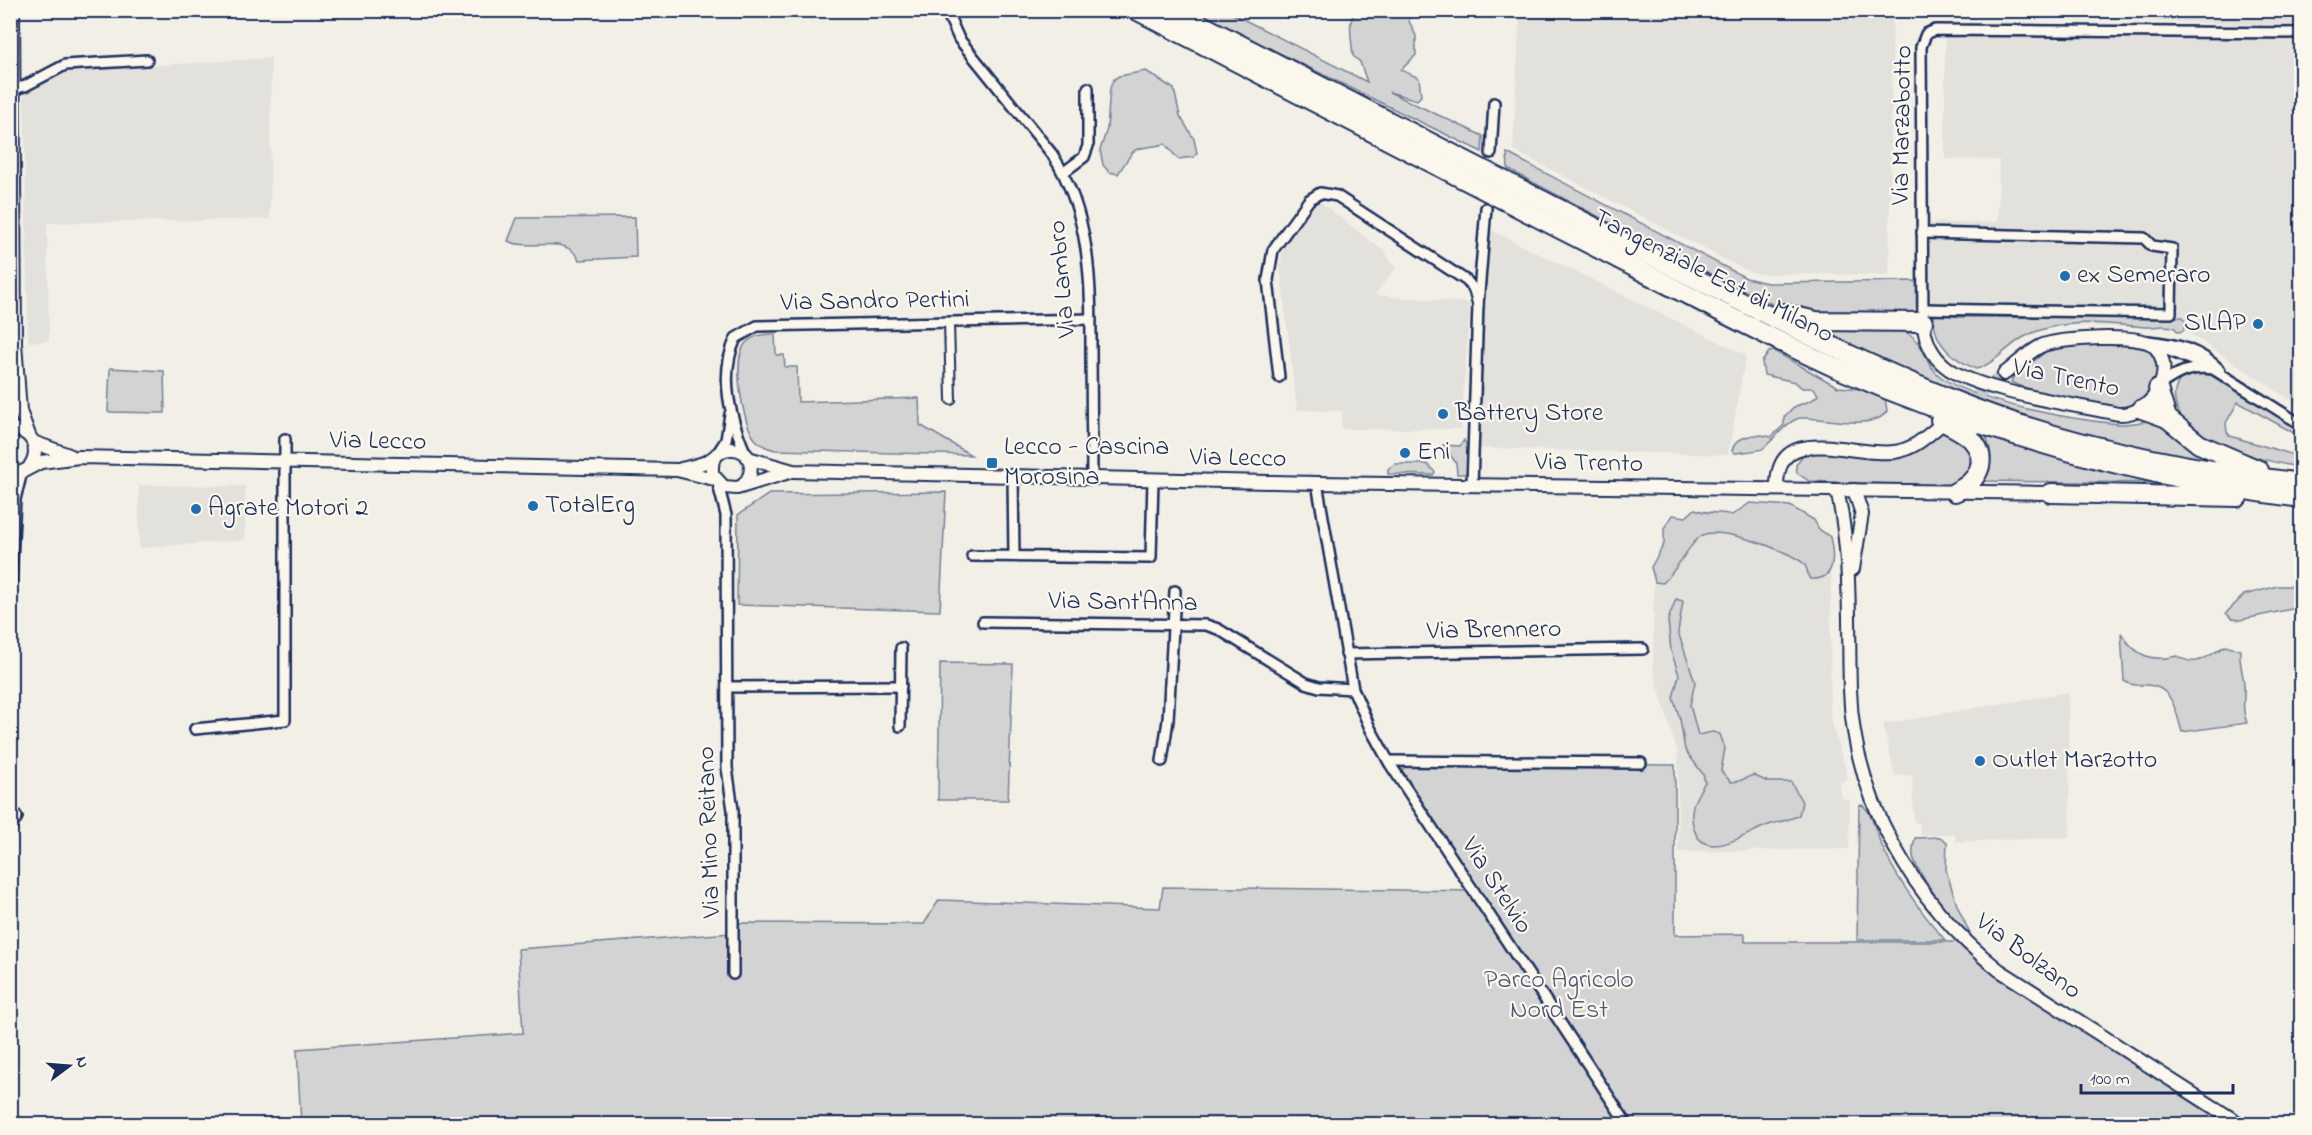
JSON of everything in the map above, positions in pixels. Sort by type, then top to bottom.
[{"type":"highway","name":"Tangenziale Est di Milano","points":[[1136,10],[1717,309],[1834,367],[1945,413],[2042,445],[2180,479],[2295,490]]},
{"type":"highway","name":"Tangenziale Est di Milano","points":[[1173,10],[1828,345],[1955,401],[2072,439],[2295,490]]},
{"type":"highway","points":[[1672,267],[1798,318],[1827,321],[1923,316]]},
{"type":"highway","points":[[2158,388],[2167,418]]},
{"type":"highway","points":[[1890,390],[1963,433],[1976,445],[1980,458],[1977,476],[1966,487],[1955,492]]},
{"type":"highway","points":[[2142,410],[2167,418],[2199,444],[2295,490]]},
{"type":"highway","points":[[2051,494],[2192,497],[2295,490]]},
{"type":"street","points":[[10,599],[15,499],[21,470],[35,454],[18,400],[15,340],[13,10]]},
{"type":"street","name":"Via Lambro","points":[[946,10],[959,39],[1064,172],[1077,204],[1087,243],[1091,319],[1092,478]]},
{"type":"street","name":"Via Marzabotto","points":[[1922,233],[2144,238],[2152,246],[2172,249],[2171,313],[1923,316],[1922,233],[1921,43],[1930,31],[2301,33]]},
{"type":"street","points":[[13,89],[25,86],[65,65],[147,60]]},
{"type":"street","points":[[1064,172],[1084,158],[1088,146],[1088,88]]},
{"type":"street","points":[[1491,153],[1494,103]]},
{"type":"street","points":[[1279,377],[1268,280],[1269,264],[1278,240],[1309,200],[1320,193],[1338,195],[1467,281],[1474,290],[1478,305]]},
{"type":"street","points":[[1472,485],[1478,305],[1486,208]]},
{"type":"street","name":"Via Trento","points":[[1923,316],[1931,352],[1946,368],[1964,378],[2027,395],[2118,414],[2142,410],[2152,400],[2163,369],[2160,353]]},
{"type":"street","name":"Via Sandro Pertini","points":[[731,409],[728,361],[736,338],[757,326],[1091,319]]},
{"type":"street","points":[[949,322],[951,400]]},
{"type":"street","name":"Via Trento","points":[[2004,374],[2033,351],[2053,342],[2118,339],[2146,341]]},
{"type":"street","points":[[2146,341],[2160,353],[2165,349],[2173,351],[2226,376],[2301,426]]},
{"type":"street","points":[[2146,341],[2184,347],[2212,363],[2226,376]]},
{"type":"street","points":[[2158,388],[2186,369],[2197,367],[2213,369]]},
{"type":"street","points":[[10,422],[18,400]]},
{"type":"street","points":[[716,482],[711,469],[726,440],[731,409]]},
{"type":"street","points":[[731,409],[748,457],[750,475],[741,486]]},
{"type":"street","points":[[1777,488],[1782,459],[1793,450],[1810,447],[1895,452],[1914,445],[1938,427]]},
{"type":"street","name":"Via Lecco","points":[[10,429],[20,430],[49,449],[79,457],[677,470],[707,462],[729,448],[742,451],[748,457],[793,471],[1317,483]]},
{"type":"street","points":[[195,729],[285,720],[285,439]]},
{"type":"street","name":"Via Lecco","points":[[21,470],[79,457]]},
{"type":"street","name":"Via Lecco","points":[[677,470],[716,482],[724,487],[741,486],[793,471]]},
{"type":"street","points":[[1013,476],[1014,556]]},
{"type":"street","points":[[972,556],[1151,558],[1153,479]]},
{"type":"street","name":"Via Mino Reitano","points":[[716,482],[726,515]]},
{"type":"street","name":"Via Trento","points":[[1317,483],[1777,488],[2051,494]]},
{"type":"street","name":"Via Stelvio","points":[[1317,483],[1353,689],[1370,728],[1389,761],[1626,1125]]},
{"type":"street","name":"Via Mino Reitano","points":[[733,974],[733,810],[727,768],[726,515],[728,503],[741,486]]},
{"type":"street","points":[[10,488],[15,499]]},
{"type":"street","points":[[1837,490],[1843,516],[1850,582]]},
{"type":"street","points":[[1850,582],[1862,514],[1854,490]]},
{"type":"street","name":"Via Bolzano","points":[[1850,582],[1850,691],[1858,749],[1867,782],[1886,829],[1930,902],[1964,940],[1999,970],[2240,1125]]},
{"type":"street","points":[[1162,761],[1168,720],[1175,591]]},
{"type":"street","name":"Via Sant'Anna","points":[[982,622],[1206,625],[1218,629],[1306,683],[1319,687],[1353,689]]},
{"type":"street","points":[[900,726],[901,648]]},
{"type":"street","name":"Via Brennero","points":[[1346,654],[1643,649]]},
{"type":"street","points":[[728,687],[901,686]]},
{"type":"street","points":[[1389,761],[1641,763]]},
{"type":"street","points":[[10,807],[17,817],[10,829]]},
{"type":"shaded area","points":[[1925,10],[2301,10],[2302,26],[1924,13]]},
{"type":"shaded area","points":[[1520,11],[1893,12],[1889,275],[1758,274],[1745,270],[1513,150]]},
{"type":"shaded area","points":[[1945,34],[2301,36],[2301,407],[2181,328],[1931,321],[1930,223],[1998,222],[1999,160],[1945,159]]},
{"type":"shaded area","points":[[271,58],[270,219],[47,223],[49,341],[28,342],[24,90],[68,71]]},
{"type":"shaded area","points":[[1316,199],[1385,252],[1396,268],[1374,295],[1470,303],[1461,429],[1341,429],[1342,411],[1297,410],[1280,266],[1283,248]]},
{"type":"shaded area","points":[[1488,229],[1746,355],[1728,455],[1477,448]]},
{"type":"shaded area","points":[[139,485],[245,486],[245,540],[139,548]]},
{"type":"shaded area","points":[[1700,528],[1773,537],[1831,574],[1830,716],[1848,778],[1840,783],[1841,797],[1850,800],[1849,849],[1678,852],[1678,755],[1653,669],[1654,584]]},
{"type":"shaded area","name":"Outlet Marzotto","points":[[2068,692],[2070,837],[1956,842],[1955,834],[1920,835],[1920,823],[1914,822],[1912,775],[1895,776],[1883,724]]},
{"type":"green space","points":[[1193,11],[1227,11],[1367,82],[1360,62],[1353,56],[1351,27],[1355,11],[1412,11],[1409,21],[1416,36],[1416,55],[1401,70],[1419,78],[1421,96],[1417,100],[1389,92],[1483,136],[1482,152]]},
{"type":"green space","points":[[1146,71],[1174,89],[1180,116],[1194,139],[1197,153],[1194,157],[1178,159],[1165,144],[1139,149],[1132,153],[1118,174],[1109,172],[1103,165],[1100,150],[1107,129],[1110,88],[1114,79],[1119,76]]},
{"type":"green space","points":[[1507,153],[1746,278],[1767,283],[1914,281],[1918,284],[1918,307],[1915,314],[1817,316],[1780,308],[1662,250],[1508,169]]},
{"type":"green space","points":[[635,217],[636,257],[579,260],[566,247],[517,244],[508,241],[517,218]]},
{"type":"green space","points":[[1942,314],[1960,317],[2183,317],[2186,324],[2183,331],[2178,332],[2175,328],[2167,326],[2144,327],[2084,323],[2054,326],[2026,336],[1983,367],[1976,369],[1952,355],[1941,342],[1937,335],[1934,316]]},
{"type":"green space","points":[[1805,328],[1901,330],[1915,339],[1930,365],[1941,377],[1958,387],[2026,409],[2098,422],[2122,424],[2154,420],[2205,456],[2197,463],[1999,413]]},
{"type":"green space","points":[[775,334],[776,355],[784,355],[785,367],[797,367],[798,402],[919,398],[920,425],[971,455],[775,450],[761,445],[750,431],[746,420],[740,392],[739,364],[741,352],[748,341],[759,336]]},
{"type":"green space","points":[[2136,344],[2153,351],[2158,367],[2153,386],[2142,401],[2135,406],[2112,406],[2073,400],[2035,391],[2011,382],[2013,377],[2048,350],[2068,345]]},
{"type":"green space","points":[[1774,351],[1838,387],[1860,389],[1885,398],[1887,411],[1871,421],[1860,422],[1797,419],[1786,426],[1762,449],[1735,453],[1732,451],[1734,446],[1742,438],[1753,435],[1771,437],[1784,425],[1784,417],[1796,406],[1818,395],[1814,388],[1802,388],[1795,382],[1764,375],[1762,362],[1769,352]]},
{"type":"green space","points":[[110,368],[164,371],[165,413],[108,412]]},
{"type":"green space","points":[[2206,371],[2221,378],[2301,429],[2301,437],[2238,402],[2226,423],[2230,436],[2301,457],[2301,467],[2268,461],[2228,448],[2209,439],[2181,416],[2175,402],[2175,389],[2178,382],[2186,373]]},
{"type":"green space","points":[[1948,427],[1961,434],[1978,466],[1950,486],[1809,481],[1797,473],[1796,465],[1804,453],[1903,454],[1919,449]]},
{"type":"green space","points":[[1985,435],[2169,483],[1980,481],[1987,470],[1991,453]]},
{"type":"green space","points":[[1464,440],[1470,462],[1465,474],[1457,474],[1456,463],[1443,445],[1460,446]]},
{"type":"green space","points":[[1395,464],[1427,464],[1435,472],[1433,475],[1388,474],[1388,469]]},
{"type":"green space","points":[[946,492],[940,611],[737,605],[738,515],[769,494]]},
{"type":"green space","points":[[1750,503],[1790,506],[1814,520],[1819,529],[1830,537],[1833,559],[1832,566],[1825,576],[1810,579],[1803,563],[1783,552],[1752,540],[1709,533],[1696,540],[1663,583],[1655,582],[1651,567],[1664,544],[1664,528],[1673,515],[1686,517],[1695,509],[1732,515]]},
{"type":"green space","points":[[2278,586],[2301,586],[2301,607],[2240,620],[2232,619],[2226,613],[2244,595]]},
{"type":"green space","points":[[1676,599],[1683,601],[1678,632],[1695,682],[1690,705],[1698,735],[1713,732],[1720,734],[1725,748],[1721,771],[1731,782],[1753,775],[1768,782],[1791,782],[1802,802],[1799,815],[1763,827],[1736,840],[1715,845],[1706,844],[1699,839],[1692,822],[1692,810],[1705,782],[1703,774],[1685,750],[1680,719],[1673,698],[1679,675],[1671,651],[1668,620]]},
{"type":"green space","points":[[2121,633],[2133,648],[2152,658],[2178,656],[2185,660],[2197,661],[2225,646],[2240,650],[2247,723],[2182,732],[2172,701],[2163,690],[2156,686],[2124,681]]},
{"type":"green space","points":[[940,663],[1013,664],[1008,800],[938,800]]},
{"type":"green space","name":"Parco Agricolo Nord Est","points":[[1407,763],[1675,765],[1675,935],[1745,934],[1745,942],[1960,942],[1991,970],[2226,1124],[301,1124],[297,1049],[523,1033],[518,949],[732,933],[733,923],[924,924],[939,900],[1160,908],[1163,887],[1480,891],[1402,770]]},
{"type":"green space","points":[[1862,805],[1872,818],[1888,859],[1902,883],[1945,940],[1857,940],[1859,806]]},
{"type":"green space","points":[[1940,837],[1947,842],[1946,870],[1957,905],[1971,936],[1938,900],[1913,856],[1915,838]]},
{"type":"tunnel","points":[[1963,407],[2004,374]]},
{"type":"place","name":"ex Semeraro","points":[[2065,276]]},
{"type":"place","name":"SILAP","points":[[2258,324]]},
{"type":"place","name":"Battery Store","points":[[1443,414]]},
{"type":"place","name":"Eni","points":[[1405,453]]},
{"type":"place","name":"Lecco - Cascina Morosina","points":[[992,463]]},
{"type":"place","name":"TotalErg","points":[[533,506]]},
{"type":"place","name":"Agrate Motori 2","points":[[196,509]]},
{"type":"place","name":"Outlet Marzotto","points":[[1980,761]]}]
